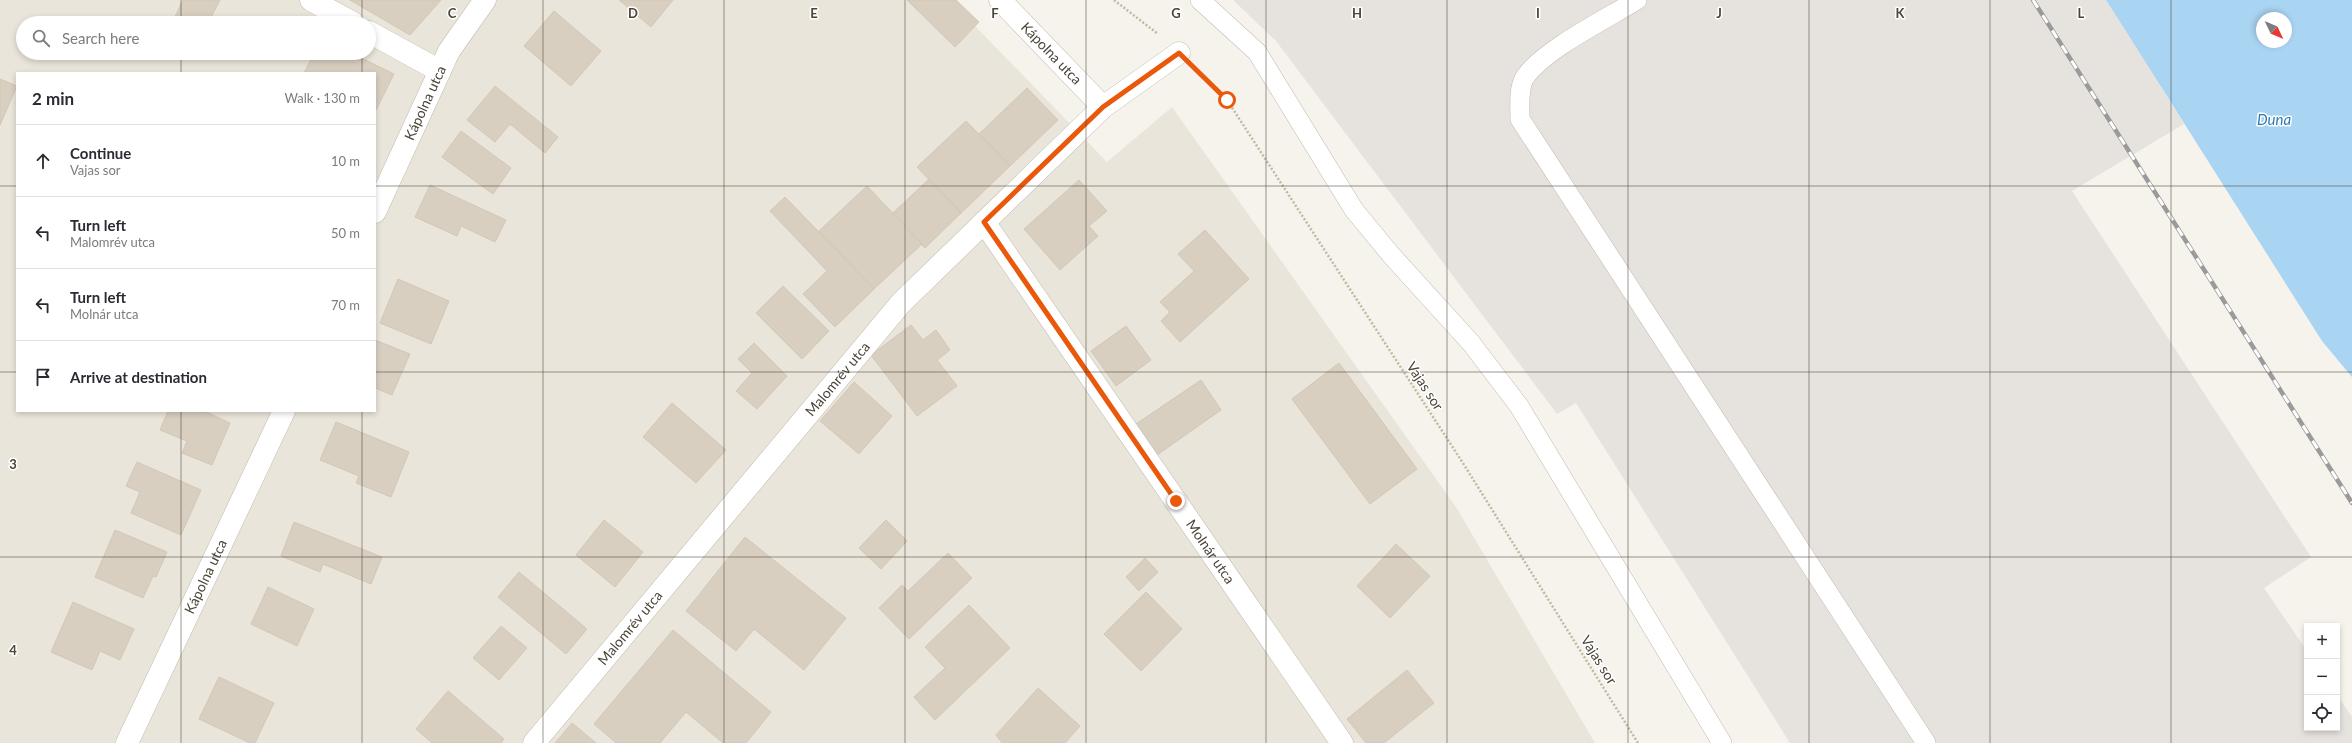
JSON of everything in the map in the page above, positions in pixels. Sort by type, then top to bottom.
[{"type":"street","points":[[311,0],[340,16]]},
{"type":"street","name":"Kápolna utca","points":[[376,210],[449,51],[485,0]]},
{"type":"street","name":"Kápolna utca","points":[[1000,0],[1103,107]]},
{"type":"street","points":[[376,36],[440,71]]},
{"type":"street","name":"Malomrév utca","points":[[534,743],[901,303],[1103,107],[1179,53]]},
{"type":"street","name":"Molnár utca","points":[[984,222],[1342,743]]},
{"type":"street","name":"Kápolna utca","points":[[127,743],[284,412]]},
{"type":"lane","points":[[1200,0],[1257,52],[1354,210],[1392,256],[1471,343],[1519,406],[1722,743]]},
{"type":"lane","points":[[1636,0],[1546,56],[1525,78],[1520,100],[1520,119],[1926,743]]},
{"type":"path","name":"Vajas sor","points":[[1114,0],[1160,35],[1227,100],[1461,460],[1638,743]]},
{"type":"shaded area","points":[[0,0],[950,0],[1107,162],[1172,107],[1456,507],[1595,743],[0,743]]},
{"type":"shaded area","points":[[1233,0],[2106,0],[2184,124],[2072,191],[2311,557],[2264,588],[2304,647],[2304,731],[2340,731],[2340,699],[2352,717],[2352,743],[1790,743],[1576,403],[1557,414],[1276,41]]},
{"type":"water","name":"Duna","points":[[2106,0],[2352,0],[2352,377],[2322,341]]},
{"type":"building","points":[[183,0],[220,0],[212,16],[175,16]]},
{"type":"building","points":[[350,0],[441,0],[410,35]]},
{"type":"building","points":[[619,0],[673,0],[651,27]]},
{"type":"building","points":[[907,0],[956,0],[979,22],[955,47]]},
{"type":"building","points":[[554,11],[601,51],[571,86],[524,46]]},
{"type":"building","points":[[310,60],[365,60],[394,74],[376,110],[376,72],[304,72]]},
{"type":"building","points":[[0,79],[16,86],[16,88],[0,125]]},
{"type":"building","points":[[495,86],[558,137],[545,153],[510,124],[495,142],[467,120]]},
{"type":"building","points":[[1027,88],[1058,120],[1010,166],[979,134]]},
{"type":"building","points":[[966,121],[1010,166],[961,213],[917,167]]},
{"type":"building","points":[[461,131],[511,168],[493,194],[442,157]]},
{"type":"building","points":[[929,179],[961,213],[925,248],[893,213]]},
{"type":"building","points":[[1079,180],[1107,211],[1089,226],[1098,236],[1060,270],[1024,229]]},
{"type":"building","points":[[430,185],[506,220],[495,242],[461,226],[457,236],[415,217]]},
{"type":"building","points":[[867,186],[922,244],[874,289],[819,231]]},
{"type":"building","points":[[785,197],[874,289],[835,327],[803,294],[827,271],[770,211]]},
{"type":"building","points":[[1205,230],[1249,279],[1180,342],[1161,321],[1170,312],[1160,302],[1194,271],[1178,254]]},
{"type":"building","points":[[398,279],[449,301],[431,344],[380,323]]},
{"type":"building","points":[[783,286],[829,331],[802,359],[756,313]]},
{"type":"building","points":[[911,325],[923,340],[936,330],[950,350],[937,360],[957,386],[917,416],[871,355]]},
{"type":"building","points":[[1126,326],[1151,360],[1116,386],[1091,351]]},
{"type":"building","points":[[376,340],[410,354],[392,395],[376,388]]},
{"type":"building","points":[[754,343],[787,376],[757,409],[736,391],[752,373],[738,359]]},
{"type":"building","points":[[1339,363],[1417,469],[1370,504],[1292,399]]},
{"type":"building","points":[[1201,380],[1221,410],[1157,455],[1136,424]]},
{"type":"building","points":[[854,382],[892,416],[859,454],[820,421]]},
{"type":"building","points":[[672,403],[726,450],[696,483],[643,437]]},
{"type":"building","points":[[168,412],[206,412],[230,423],[212,465],[182,453],[187,441],[160,430]]},
{"type":"building","points":[[336,422],[409,452],[391,497],[356,483],[359,476],[320,460]]},
{"type":"building","points":[[137,462],[201,490],[181,535],[131,513],[140,492],[126,486]]},
{"type":"building","points":[[604,520],[643,552],[615,587],[576,555]]},
{"type":"building","points":[[886,520],[907,541],[881,569],[859,548]]},
{"type":"building","points":[[294,522],[382,557],[371,584],[323,564],[320,572],[281,556]]},
{"type":"building","points":[[115,530],[167,552],[156,577],[153,576],[143,598],[95,577]]},
{"type":"building","points":[[745,537],[846,618],[804,670],[754,629],[736,651],[686,611]]},
{"type":"building","points":[[1396,544],[1430,576],[1390,618],[1357,586]]},
{"type":"building","points":[[948,553],[972,578],[909,639],[879,608],[902,585],[908,591]]},
{"type":"building","points":[[1145,558],[1158,572],[1139,591],[1126,577]]},
{"type":"building","points":[[519,572],[587,629],[566,654],[498,597]]},
{"type":"building","points":[[268,587],[314,609],[297,646],[251,624]]},
{"type":"building","points":[[1146,592],[1182,629],[1141,671],[1104,634]]},
{"type":"building","points":[[73,602],[134,629],[120,660],[100,651],[92,670],[51,652]]},
{"type":"building","points":[[969,605],[1010,648],[935,720],[914,697],[945,668],[925,647]]},
{"type":"building","points":[[501,626],[527,648],[499,680],[473,658]]},
{"type":"building","points":[[673,630],[771,712],[746,743],[723,743],[686,712],[660,743],[616,743],[594,724]]},
{"type":"building","points":[[1407,670],[1434,703],[1384,743],[1366,743],[1347,719]]},
{"type":"building","points":[[219,677],[274,703],[255,743],[250,743],[199,719]]},
{"type":"building","points":[[1038,688],[1080,726],[1065,743],[1002,743],[996,735]]},
{"type":"building","points":[[448,691],[504,739],[501,743],[432,743],[416,729]]},
{"type":"building","points":[[572,723],[596,743],[555,743]]},
{"type":"railway","points":[[2033,0],[2352,503]]},
{"type":"route","points":[[1176,501],[984,222],[1103,107],[1179,53],[1227,100]]}]
